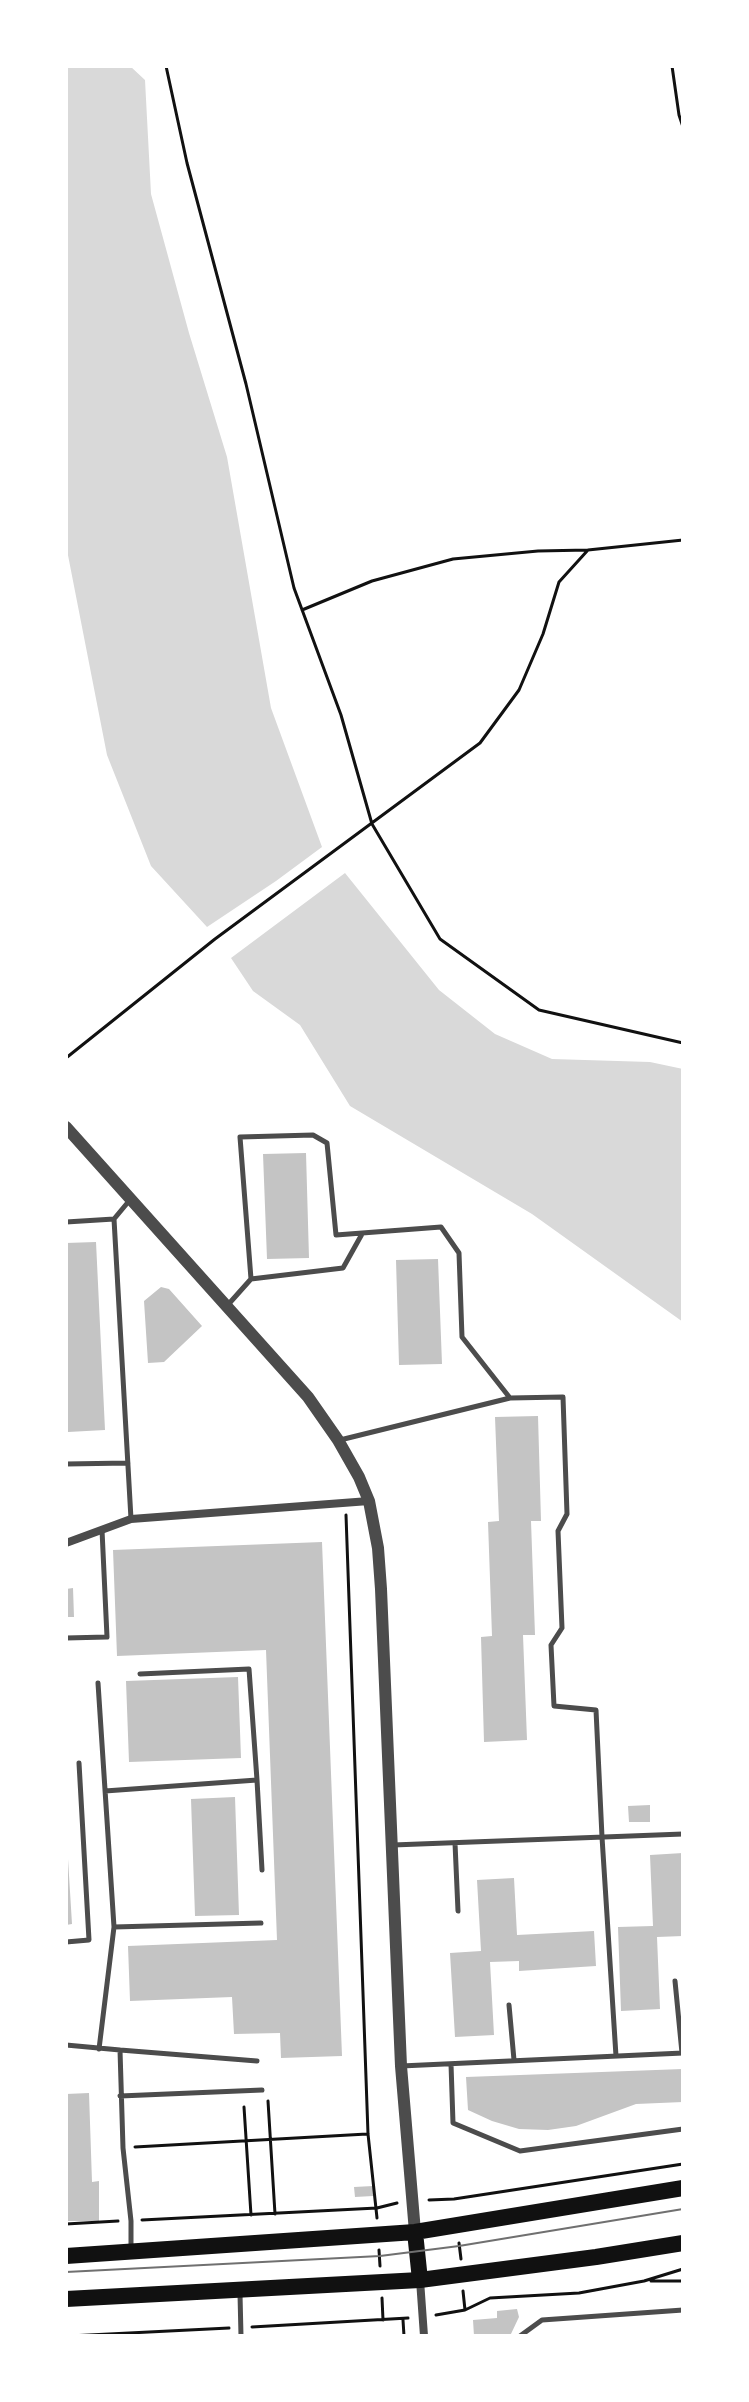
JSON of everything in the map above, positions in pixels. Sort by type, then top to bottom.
[{"type":"main road","points":[[66,2256],[415,2232],[683,2188]]},
{"type":"main road","points":[[415,2232],[420,2280]]},
{"type":"main road","points":[[66,2299],[420,2280],[683,2243]]},
{"type":"street","points":[[66,1128],[308,1397],[338,1440],[369,1501],[378,1548],[381,1589],[401,2066],[415,2232]]},
{"type":"street","points":[[66,1543],[131,1519],[369,1501]]},
{"type":"street","points":[[420,2280],[424,2336]]},
{"type":"lane","points":[[251,1279],[240,1137],[313,1135],[327,1143],[336,1235],[441,1227],[459,1253],[462,1337],[510,1398]]},
{"type":"lane","points":[[130,1200],[114,1219],[131,1519]]},
{"type":"lane","points":[[66,1222],[114,1219]]},
{"type":"lane","points":[[226,1307],[251,1279],[343,1268],[363,1233]]},
{"type":"lane","points":[[338,1440],[510,1398],[563,1397],[567,1514],[558,1531],[562,1628],[551,1645],[554,1706],[596,1710],[616,2056]]},
{"type":"lane","points":[[66,1464],[128,1463]]},
{"type":"lane","points":[[66,1638],[107,1637],[102,1530]]},
{"type":"lane","points":[[140,1674],[249,1669],[262,1870]]},
{"type":"lane","points":[[98,1683],[114,1927],[99,2049]]},
{"type":"lane","points":[[66,1942],[89,1940],[79,1763]]},
{"type":"lane","points":[[105,1791],[257,1780]]},
{"type":"lane","points":[[392,1845],[683,1834]]},
{"type":"lane","points":[[455,1843],[458,1911]]},
{"type":"lane","points":[[114,1927],[261,1923]]},
{"type":"lane","points":[[401,2066],[682,2053],[675,1981]]},
{"type":"lane","points":[[509,2005],[514,2061]]},
{"type":"lane","points":[[66,2045],[257,2061]]},
{"type":"lane","points":[[120,2050],[120,2096],[131,2253]]},
{"type":"lane","points":[[451,2064],[453,2123],[520,2151],[683,2129]]},
{"type":"lane","points":[[120,2096],[262,2090]]},
{"type":"lane","points":[[240,2289],[241,2336]]},
{"type":"lane","points":[[520,2336],[542,2320],[683,2310]]},
{"type":"path","points":[[166,66],[187,163],[246,384],[294,588],[341,715],[372,824],[440,939],[539,1010],[683,1043]]},
{"type":"path","points":[[672,66],[683,127]]},
{"type":"path","points":[[302,610],[372,581],[453,559],[683,540]]},
{"type":"path","points":[[66,1058],[215,939],[480,743],[519,690],[543,634],[559,582],[588,550]]},
{"type":"path","points":[[345,1503],[368,2134],[377,2208]]},
{"type":"path","points":[[268,2095],[275,2214]]},
{"type":"path","points":[[244,2107],[251,2215]]},
{"type":"path","points":[[123,2148],[368,2134]]},
{"type":"path","points":[[66,2224],[377,2208],[412,2200],[454,2199],[683,2164]]},
{"type":"path","points":[[457,2225],[465,2310]]},
{"type":"path","points":[[69,2336],[423,2318],[465,2310],[490,2298],[579,2293],[644,2281],[683,2269]]},
{"type":"path","points":[[644,2281],[683,2281]]},
{"type":"path","points":[[403,2319],[404,2336]]},
{"type":"shaded area","points":[[66,66],[130,66],[145,80],[151,194],[227,457],[271,708],[322,847],[207,927],[151,866],[107,755],[66,545]]},
{"type":"shaded area","points":[[345,873],[439,990],[495,1034],[552,1059],[650,1062],[683,1069],[683,1322],[532,1214],[350,1106],[300,1025],[253,991],[231,958]]},
{"type":"building","points":[[306,1153],[309,1258],[267,1259],[263,1154]]},
{"type":"building","points":[[96,1242],[105,1430],[68,1432],[66,1243]]},
{"type":"building","points":[[438,1259],[442,1364],[399,1365],[396,1260]]},
{"type":"building","points":[[161,1287],[169,1289],[202,1326],[164,1362],[148,1363],[144,1301]]},
{"type":"building","points":[[538,1416],[541,1521],[531,1521],[535,1635],[523,1635],[527,1740],[484,1742],[481,1637],[492,1636],[488,1522],[499,1521],[495,1417]]},
{"type":"building","points":[[322,1542],[342,2056],[281,2058],[280,2033],[234,2034],[232,1997],[130,2001],[128,1946],[277,1940],[266,1650],[117,1656],[113,1550]]},
{"type":"building","points":[[73,1588],[74,1617],[66,1617],[66,1589]]},
{"type":"building","points":[[238,1677],[241,1758],[129,1762],[126,1681]]},
{"type":"building","points":[[235,1797],[239,1915],[195,1916],[191,1799]]},
{"type":"building","points":[[650,1805],[650,1822],[629,1822],[628,1806]]},
{"type":"building","points":[[683,1853],[683,1936],[657,1937],[660,2009],[621,2011],[618,1927],[653,1926],[650,1855]]},
{"type":"building","points":[[66,1859],[72,1924],[66,1925]]},
{"type":"building","points":[[514,1878],[517,1935],[594,1931],[596,1966],[519,1971],[519,1961],[490,1962],[494,2035],[455,2037],[450,1953],[481,1951],[477,1880]]},
{"type":"building","points":[[683,2069],[683,2102],[636,2104],[576,2126],[548,2130],[519,2129],[468,2110],[466,2077]]},
{"type":"building","points":[[89,2093],[92,2182],[99,2181],[99,2221],[66,2221],[66,2094]]},
{"type":"building","points":[[373,2186],[373,2196],[355,2197],[354,2187]]},
{"type":"building","points":[[517,2309],[519,2317],[510,2336],[474,2336],[473,2320],[497,2318],[497,2311]]},
{"type":"tram line","points":[[66,2272],[380,2256],[683,2209]]}]
